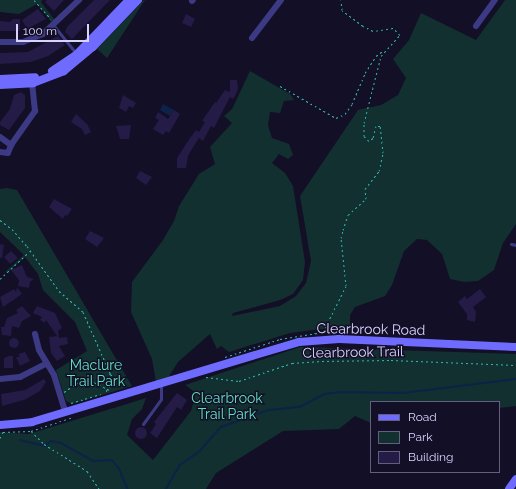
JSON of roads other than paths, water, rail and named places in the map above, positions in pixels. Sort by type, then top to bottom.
[{"type":"main road","points":[[0,79],[32,80],[58,68],[77,54],[129,0]]},
{"type":"main road","points":[[0,85],[32,80],[64,71],[80,59],[138,0]]},
{"type":"main road","name":"Clearbrook Road","points":[[0,425],[22,424],[67,409],[161,385],[299,342],[320,340],[516,347]]},
{"type":"main road","points":[[509,489],[516,479]]},
{"type":"street","points":[[0,42],[23,42],[43,34],[79,0]]},
{"type":"street","points":[[252,38],[281,0]]},
{"type":"street","points":[[476,26],[495,0]]},
{"type":"street","points":[[0,152],[8,153],[11,145],[35,111],[32,80]]},
{"type":"street","points":[[0,137],[11,145]]},
{"type":"street","points":[[35,334],[47,363],[54,375],[67,409]]},
{"type":"street","points":[[0,379],[20,377],[47,363]]},
{"type":"lane","points":[[54,25],[77,54]]},
{"type":"lane","points":[[511,244],[516,245]]},
{"type":"lane","points":[[143,424],[161,399],[161,385]]},
{"type":"water","points":[[163,104],[174,110],[170,116],[160,110]]},
{"type":"waterway","points":[[166,489],[180,465],[200,451],[221,427],[269,410],[300,407],[324,394],[340,392],[403,393],[516,379]]},
{"type":"waterway","points":[[20,440],[45,446],[51,441],[61,443],[93,461],[112,460],[119,468],[128,489]]},
{"type":"park label","name":"Maclure Trail Park","points":[[96,374]]},
{"type":"park label","name":"Clearbrook Trail Park","points":[[227,406]]}]
